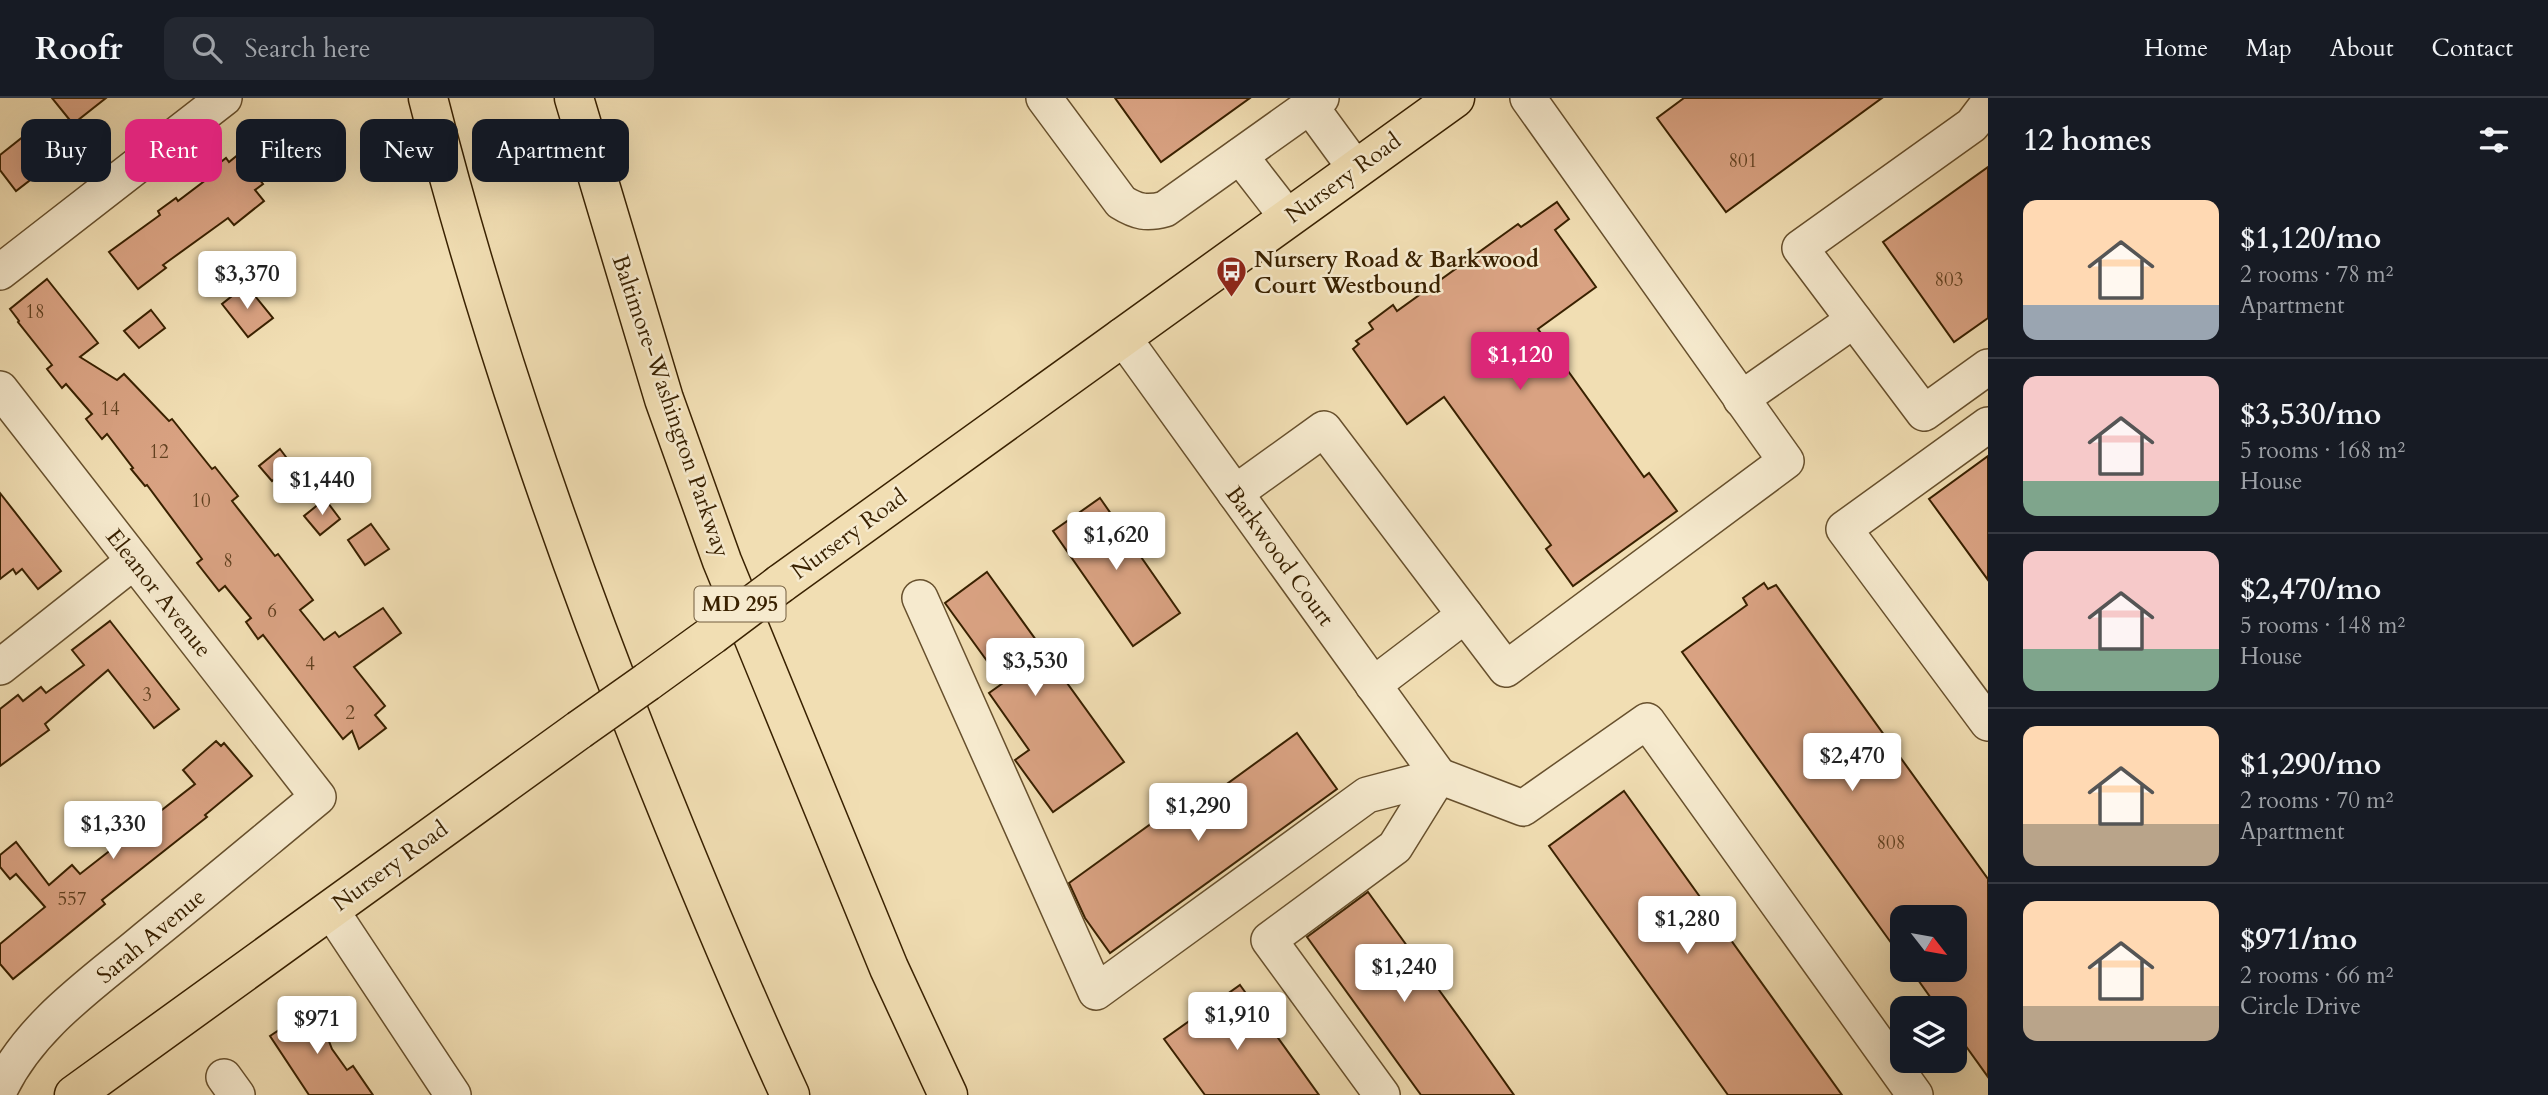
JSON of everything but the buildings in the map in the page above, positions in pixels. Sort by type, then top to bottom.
[{"type":"main road","points":[[428,98],[477,280],[553,510],[603,648],[686,857],[790,1095]]},
{"type":"main road","name":"Baltimore-Washington Parkway","points":[[574,98],[664,399],[722,561],[889,968],[948,1095]]},
{"type":"main road","name":"Nursery Road","points":[[74,1095],[1455,98]]},
{"type":"street","points":[[0,272],[224,98]]},
{"type":"street","points":[[1044,98],[1121,202],[1133,210],[1148,213],[1165,209],[1316,102],[1356,169]]},
{"type":"street","points":[[1235,493],[1324,429],[1506,669],[1786,461],[1528,98]]},
{"type":"street","points":[[1988,104],[1972,125],[1800,248],[1924,413],[1988,368]]},
{"type":"street","points":[[1240,156],[1288,218]]},
{"type":"street","points":[[1741,399],[1854,320]]},
{"type":"street","name":"Barkwood Court","points":[[1122,336],[1439,776]]},
{"type":"street","name":"Eleanor Avenue","points":[[0,389],[318,797]]},
{"type":"street","points":[[1988,425],[1844,529],[1988,723]]},
{"type":"street","points":[[0,667],[134,561]]},
{"type":"street","points":[[920,598],[1096,992],[1367,795],[1439,776],[1523,808],[1647,721],[1914,1095]]},
{"type":"street","points":[[1373,685],[1465,615]]},
{"type":"street","points":[[1382,1095],[1269,940],[1395,847],[1439,776]]},
{"type":"street","name":"Sarah Avenue","points":[[0,1089],[8,1071],[33,1036],[106,972],[318,797]]},
{"type":"street","points":[[330,909],[453,1095]]},
{"type":"place","name":"Nursery Road & Barkwood Court Westbound","points":[[1231,299]]}]
